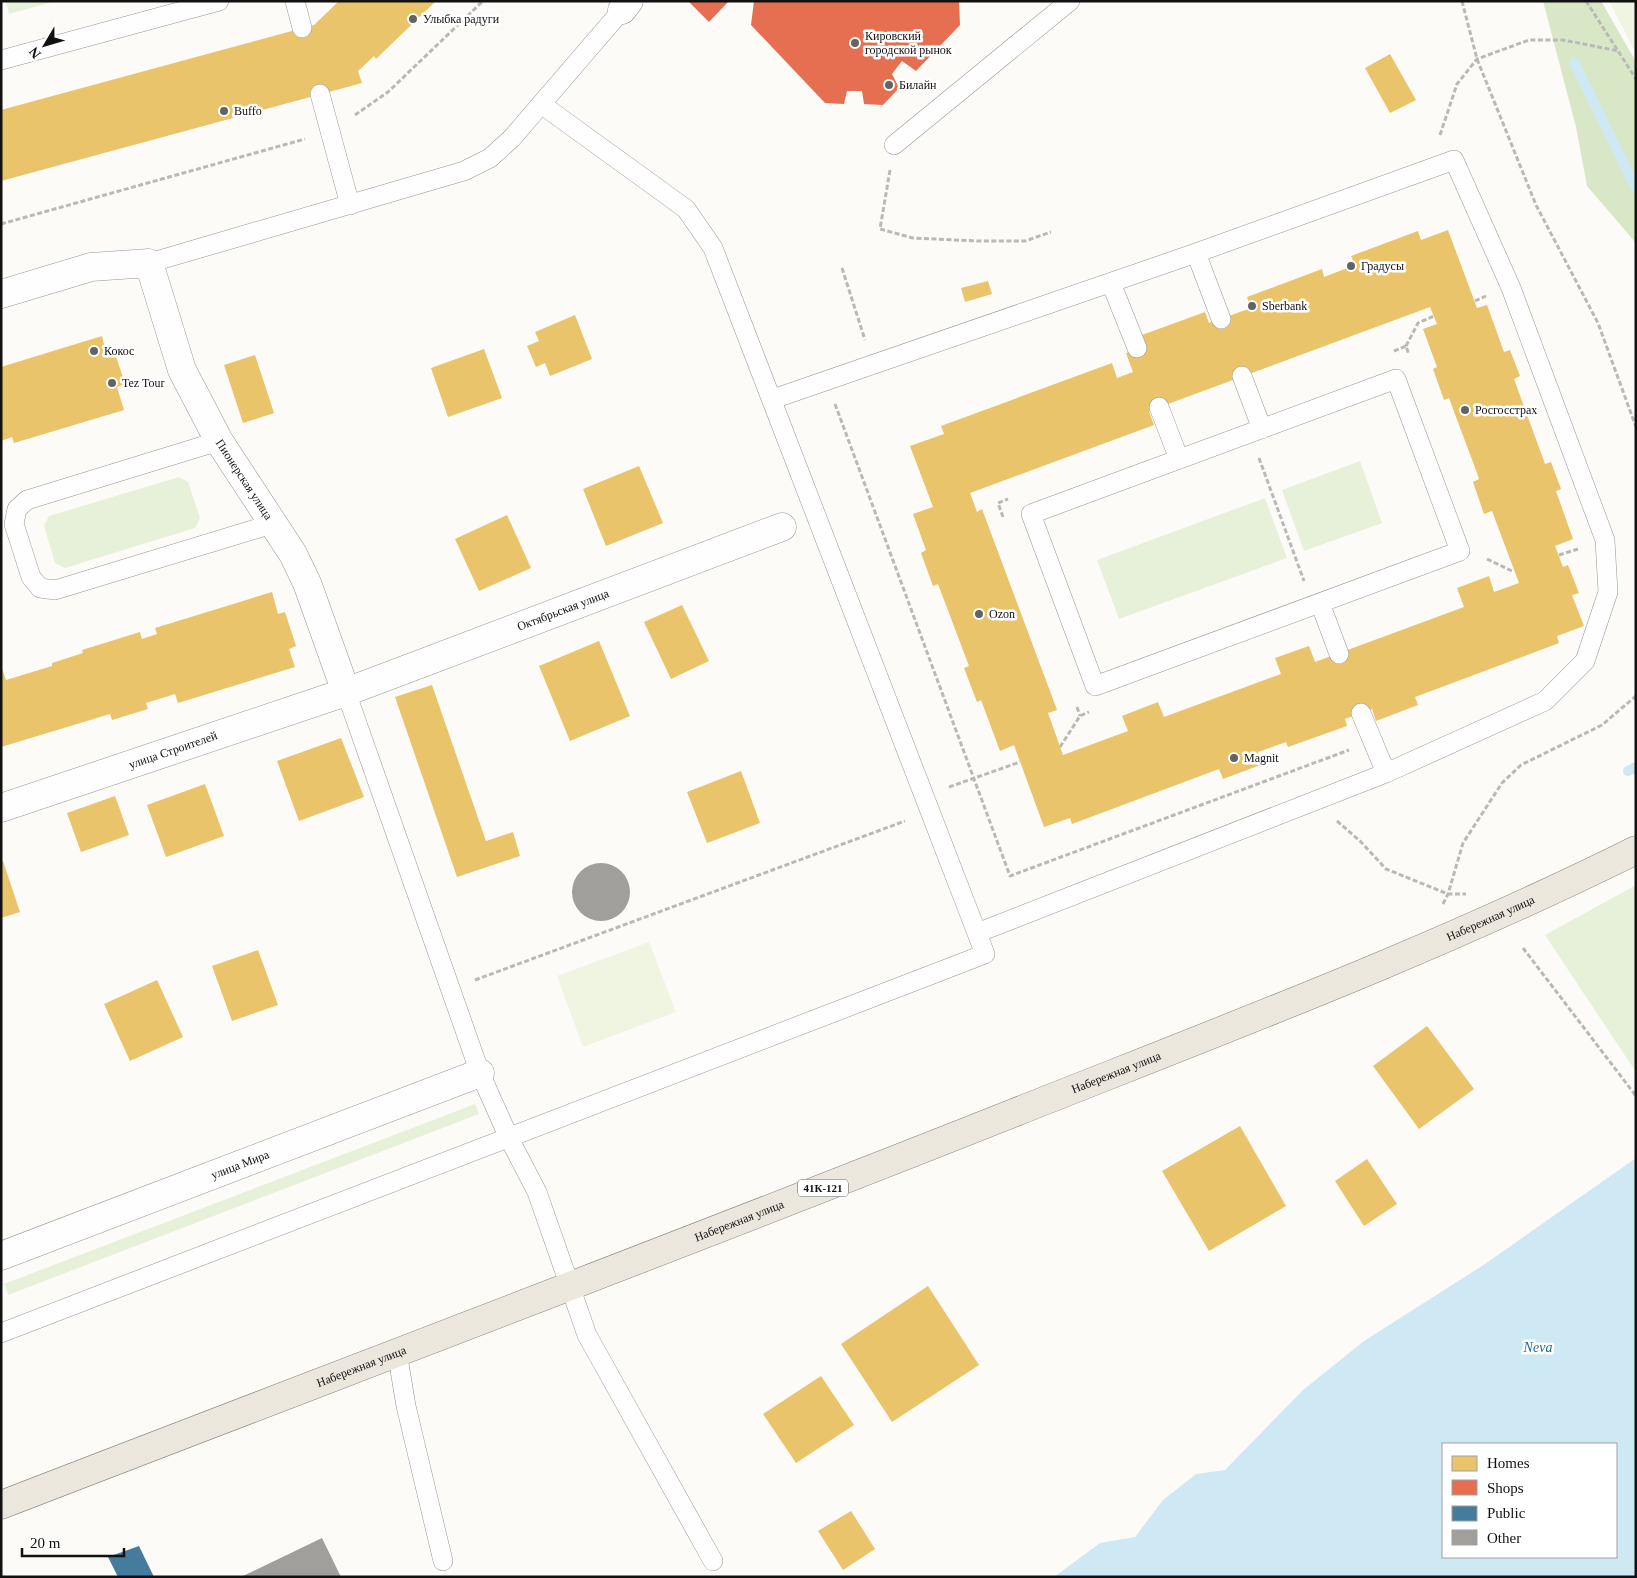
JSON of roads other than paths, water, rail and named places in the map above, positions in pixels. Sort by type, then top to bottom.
[{"type":"main road","name":"Набережная улица","points":[[1,1505],[569,1287],[1297,1001],[1554,891],[1636,850]]},
{"type":"street","points":[[1,294],[91,267],[149,262]]},
{"type":"street","name":"Пионерская улица","points":[[149,262],[182,370],[218,441],[293,554],[307,582],[346,692]]},
{"type":"street","name":"Октябрьская улица","points":[[346,692],[782,527]]},
{"type":"street","name":"улица Строителей","points":[[1,808],[346,692]]},
{"type":"street","name":"улица Мира","points":[[1,1256],[480,1074]]},
{"type":"lane","points":[[1,60],[219,1]]},
{"type":"lane","points":[[295,1],[302,28]]},
{"type":"lane","points":[[894,145],[1070,1]]},
{"type":"lane","points":[[149,262],[464,171],[490,158],[541,104],[625,6]]},
{"type":"lane","points":[[320,94],[350,205]]},
{"type":"lane","points":[[1,1333],[985,954],[773,399],[713,248],[686,209],[541,104]]},
{"type":"lane","points":[[773,399],[1196,253],[1454,160],[1511,288],[1605,540],[1608,592],[1585,661],[1545,701],[1386,773],[977,933]]},
{"type":"lane","points":[[1196,253],[1221,319]]},
{"type":"lane","points":[[1110,282],[1137,348]]},
{"type":"lane","points":[[1242,376],[1256,431]]},
{"type":"lane","points":[[1396,379],[1460,551],[1095,686],[1031,514],[1178,459],[1396,379]]},
{"type":"lane","points":[[1159,407],[1178,459]]},
{"type":"lane","points":[[218,441],[28,500],[17,509],[14,524],[31,577],[40,588],[55,590],[272,524]]},
{"type":"lane","points":[[1316,604],[1339,654]]},
{"type":"lane","points":[[346,692],[480,1074],[509,1138],[537,1192],[569,1287],[591,1343],[713,1561]]},
{"type":"lane","points":[[1362,713],[1386,773]]},
{"type":"lane","points":[[397,1352],[406,1406],[443,1561]]},
{"type":"water","name":"Neva","points":[[1636,1158],[1636,1577],[1054,1577],[1100,1543],[1135,1537],[1163,1500],[1196,1474],[1225,1470],[1303,1390],[1364,1341],[1485,1264]]},
{"type":"waterway","points":[[1574,62],[1636,189]]},
{"type":"waterway","points":[[1628,771],[1636,767]]},
{"type":"place","name":"Улыбка радуги","points":[[413,19]]},
{"type":"place","name":"Кировский городской рынок","points":[[855,43]]},
{"type":"place","name":"Билайн","points":[[889,85]]},
{"type":"place","name":"Buffo","points":[[224,111]]},
{"type":"place","name":"Градусы","points":[[1351,266]]},
{"type":"place","name":"Sberbank","points":[[1252,306]]},
{"type":"place","name":"Кокос","points":[[94,351]]},
{"type":"place","name":"Tez Tour","points":[[112,383]]},
{"type":"place","name":"Росгосстрах","points":[[1465,410]]},
{"type":"place","name":"Ozon","points":[[979,614]]},
{"type":"place","name":"Magnit","points":[[1234,758]]}]
